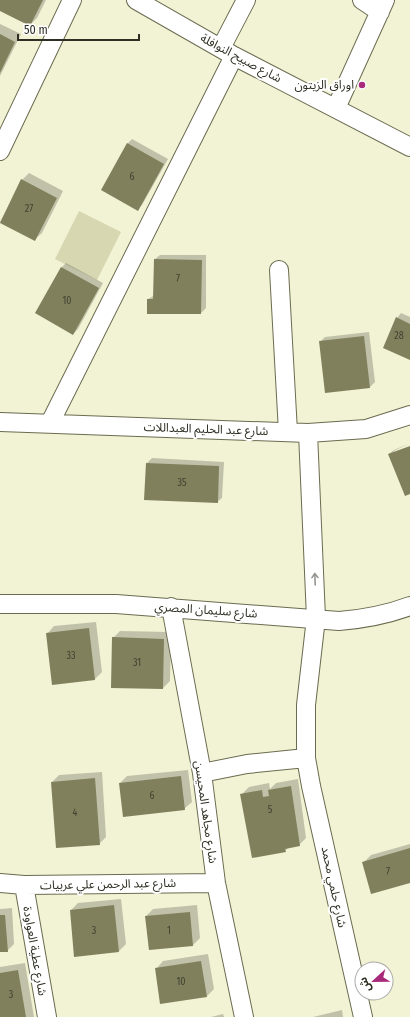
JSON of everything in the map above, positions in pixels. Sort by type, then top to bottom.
[{"type":"street","points":[[0,151],[72,0]]},
{"type":"street","name":"شارع صبيح النوافلة","points":[[136,0],[227,52],[410,147]]},
{"type":"street","points":[[50,423],[227,52],[246,0]]},
{"type":"street","points":[[336,108],[383,6],[362,0]]},
{"type":"street","points":[[279,270],[288,432]]},
{"type":"street","name":"شارع عبد الحليم العبداللات","points":[[0,422],[308,433],[366,429],[410,415]]},
{"type":"street","name":"شارع حلمي محمد","points":[[308,433],[316,618],[306,705],[306,758],[363,1017]]},
{"type":"street","name":"شارع سليمان المصري","points":[[0,604],[116,604],[316,618],[339,621],[368,619],[410,606]]},
{"type":"street","name":"شارع مجاهد المحيسن","points":[[171,607],[202,773],[216,883],[244,1017]]},
{"type":"street","points":[[202,773],[247,764],[306,758]]},
{"type":"street","name":"شارع عبد الرحمن علي عربيات","points":[[0,884],[216,883]]},
{"type":"street","name":"شارع عطية العواودة","points":[[24,885],[47,1017]]},
{"type":"green space","points":[[79,211],[121,232],[97,280],[55,259]]},
{"type":"building","points":[[0,0],[43,0],[30,26],[0,11]]},
{"type":"building","points":[[0,34],[15,42],[0,73]]},
{"type":"building","points":[[127,143],[164,164],[138,211],[101,190]]},
{"type":"building","points":[[21,179],[57,198],[35,241],[0,223]]},
{"type":"building","points":[[154,259],[202,260],[201,314],[147,314],[147,299],[153,299]]},
{"type":"building","points":[[61,267],[99,288],[73,335],[35,313]]},
{"type":"building","points":[[396,317],[410,324],[410,360],[383,348]]},
{"type":"building","points":[[364,336],[370,388],[325,393],[319,341]]},
{"type":"building","points":[[410,446],[410,494],[405,496],[388,454]]},
{"type":"building","points":[[146,463],[219,466],[218,503],[144,500]]},
{"type":"building","points":[[89,628],[95,680],[52,685],[46,633]]},
{"type":"building","points":[[112,637],[164,639],[163,689],[111,688]]},
{"type":"building","points":[[181,776],[185,810],[123,817],[119,783]]},
{"type":"building","points":[[95,778],[100,845],[56,848],[51,782]]},
{"type":"building","points":[[291,786],[300,846],[285,849],[286,852],[252,858],[240,794],[262,790],[263,797],[269,796],[268,790]]},
{"type":"building","points":[[410,848],[410,883],[371,894],[362,862]]},
{"type":"building","points":[[114,905],[119,952],[74,957],[70,910]]},
{"type":"building","points":[[190,912],[193,946],[149,950],[145,916]]},
{"type":"building","points":[[0,915],[5,915],[8,952],[0,952]]},
{"type":"building","points":[[201,961],[207,997],[160,1004],[155,968]]},
{"type":"building","points":[[18,970],[26,1017],[0,1017],[0,973]]},
{"type":"place","name":"اوراق الزيتون","points":[[362,85]]}]
